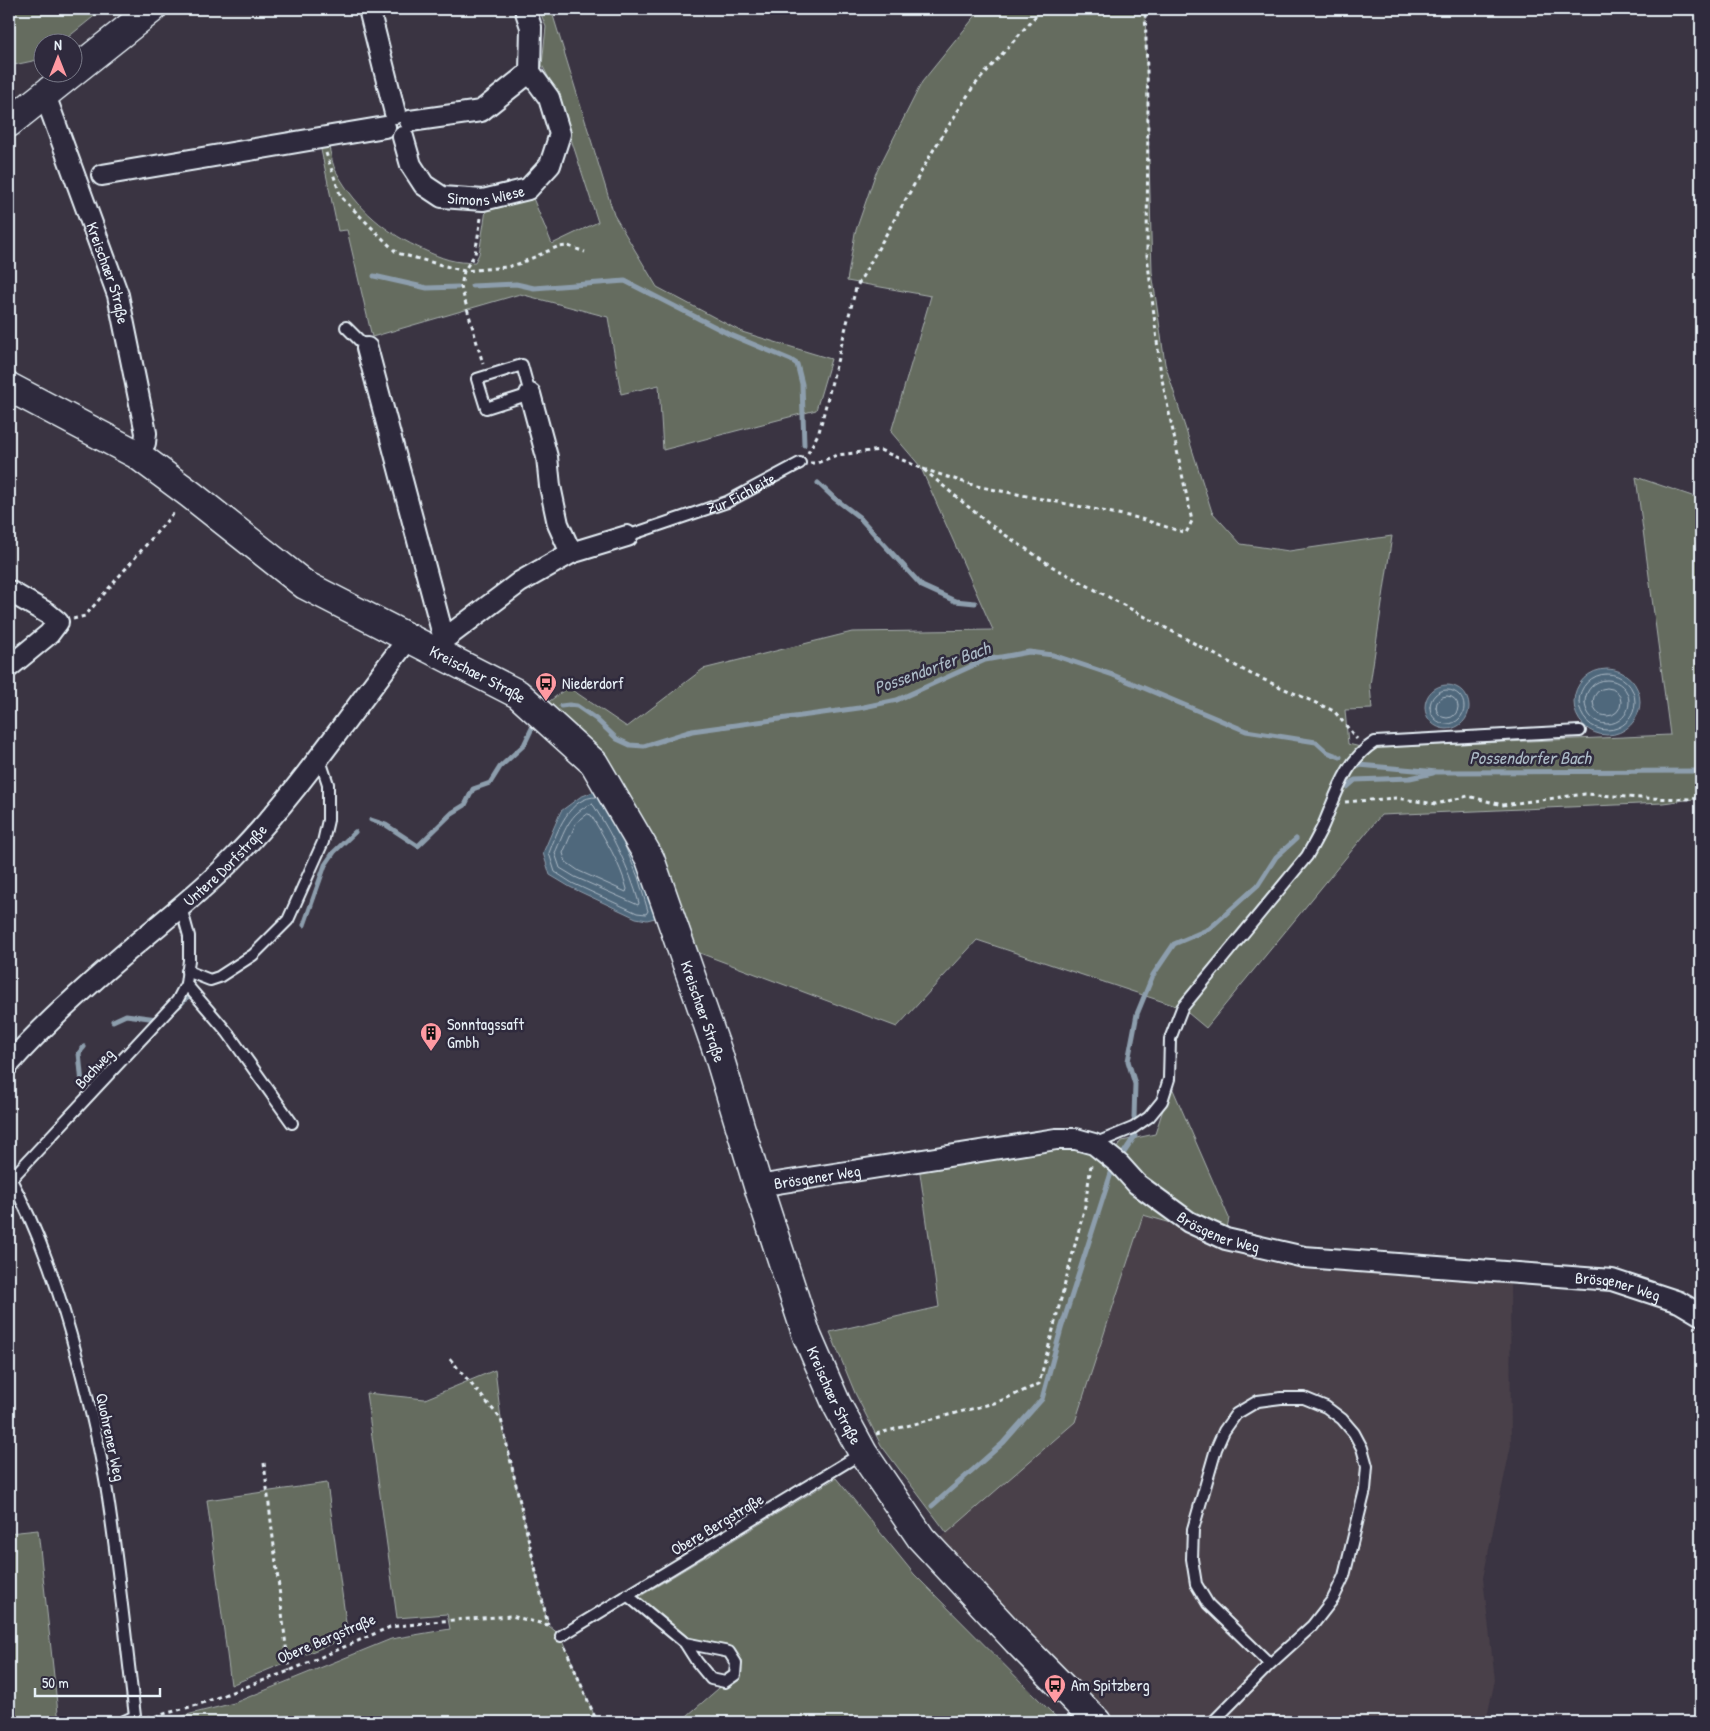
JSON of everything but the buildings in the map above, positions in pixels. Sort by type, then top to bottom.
[{"type":"main road","points":[[9,123],[152,9]]},
{"type":"main road","name":"Kreischaer Straße","points":[[9,387],[136,454],[306,585],[428,642],[518,694],[594,763],[650,859],[718,1053],[758,1186],[807,1336],[837,1405],[863,1453],[921,1538],[1017,1641],[1097,1722]]},
{"type":"street","name":"Simons Wiese","points":[[369,9],[398,125],[411,165],[424,185],[442,197],[483,200],[528,189],[550,165],[560,134],[549,98],[530,72]]},
{"type":"street","points":[[102,175],[481,111],[530,72],[531,26],[525,9]]},
{"type":"street","name":"Kreischaer Straße","points":[[45,95],[118,295],[146,433],[145,443],[136,454]]},
{"type":"street","points":[[367,348],[428,642]]},
{"type":"street","points":[[530,394],[547,457],[550,486],[558,524],[571,553]]},
{"type":"street","name":"Zur Eichleite","points":[[428,642],[520,582],[571,553],[627,536]]},
{"type":"street","points":[[9,591],[47,613],[58,622],[49,634],[9,667]]},
{"type":"street","name":"Untere Dorfstraße","points":[[9,1064],[27,1043],[234,858],[267,823],[319,756],[428,642]]},
{"type":"street","name":"Brösgener Weg","points":[[758,1186],[1056,1139],[1076,1139],[1094,1144],[1119,1164],[1137,1184],[1189,1222],[1226,1239],[1304,1257],[1612,1280],[1679,1302],[1701,1315]]},
{"type":"lane","points":[[346,328],[367,348]]},
{"type":"lane","points":[[522,365],[530,394],[486,408],[477,378],[486,376],[522,365]]},
{"type":"lane","name":"Zur Eichleite","points":[[627,536],[728,502],[800,463]]},
{"type":"lane","points":[[1094,1144],[1133,1128],[1149,1117],[1162,1101],[1169,1079],[1170,1039],[1182,1008],[1307,856],[1322,828],[1346,770],[1365,748],[1374,742],[1580,731]]},
{"type":"lane","points":[[187,971],[210,980],[219,977],[253,955],[288,920],[323,842],[328,820],[328,784],[319,756]]},
{"type":"lane","name":"Bachweg","points":[[10,1178],[177,1001],[186,984],[189,936],[181,907]]},
{"type":"lane","points":[[186,984],[228,1033],[292,1123]]},
{"type":"lane","name":"Quohrener Weg","points":[[10,1178],[41,1243],[64,1305],[84,1383],[108,1497],[135,1716]]},
{"type":"lane","points":[[1213,1722],[1270,1664],[1312,1626],[1333,1599],[1344,1576],[1365,1490],[1367,1466],[1362,1448],[1354,1433],[1342,1419],[1326,1407],[1304,1398],[1258,1401],[1236,1414],[1224,1431],[1216,1449],[1193,1530],[1192,1559],[1196,1584],[1208,1604],[1270,1664]]},
{"type":"lane","name":"Obere Bergstraße","points":[[561,1636],[863,1453]]},
{"type":"lane","points":[[627,1595],[685,1642],[697,1662],[711,1679],[725,1682],[734,1675],[736,1663],[729,1652],[685,1642]]},
{"type":"lane","points":[[122,1722],[135,1716]]},
{"type":"path","points":[[800,463],[811,450],[819,432],[856,288],[934,149],[973,87],[1042,9]]},
{"type":"path","points":[[800,463],[817,463],[837,455],[880,450],[923,469],[976,486],[1138,518],[1186,533],[1192,521],[1161,375],[1147,255],[1148,102],[1145,9]]},
{"type":"path","points":[[321,138],[341,197],[398,253],[464,271],[508,267],[557,247],[568,246],[585,252]]},
{"type":"path","points":[[483,200],[475,254],[464,271],[461,293],[486,376]]},
{"type":"path","points":[[923,469],[989,524],[1053,567],[1251,674],[1334,711],[1365,748]]},
{"type":"path","points":[[58,622],[85,616],[190,494]]},
{"type":"path","points":[[1332,803],[1396,798],[1436,804],[1468,796],[1502,805],[1585,794],[1693,799],[1701,796]]},
{"type":"path","points":[[863,1453],[865,1437],[998,1402],[1039,1384],[1085,1206],[1094,1144]]},
{"type":"path","name":"Obere Bergstraße","points":[[135,1716],[153,1717],[197,1705],[288,1671],[390,1627],[511,1616],[548,1625],[501,1419],[450,1360]]},
{"type":"path","points":[[264,1463],[288,1671]]},
{"type":"path","points":[[561,1636],[596,1722]]},
{"type":"shaded area","points":[[1143,1215],[1226,1239],[1510,1273],[1511,1445],[1483,1578],[1495,1680],[1486,1722],[1111,1722],[941,1538],[1075,1422]]},
{"type":"green space","points":[[9,9],[103,9],[74,32],[32,32],[32,61],[9,66]]},
{"type":"green space","points":[[539,9],[551,9],[614,215],[657,287],[742,332],[831,359],[816,410],[663,450],[659,385],[621,394],[608,317],[520,294],[372,337],[347,230],[338,231],[320,145],[328,144],[335,170],[354,198],[374,219],[410,244],[449,260],[475,262],[479,254],[487,204],[530,191],[552,244],[598,222],[572,142],[562,103],[542,65],[546,27]]},
{"type":"green space","points":[[981,9],[1145,9],[1152,272],[1165,364],[1212,512],[1241,544],[1289,551],[1392,536],[1370,685],[1372,709],[1345,710],[1348,744],[1365,748],[1670,735],[1636,477],[1701,499],[1701,798],[1663,803],[1381,815],[1206,1028],[1182,1008],[977,940],[897,1027],[681,946],[650,859],[546,704],[568,687],[627,727],[703,669],[852,632],[993,630],[920,466],[891,432],[931,296],[847,281],[855,233],[875,175],[922,82]]},
{"type":"green space","points":[[1171,1085],[1229,1218],[1226,1233],[1181,1211],[1113,1153],[1122,1141],[1155,1134]]},
{"type":"green space","points":[[1055,1145],[1088,1151],[1182,1226],[1143,1215],[1075,1422],[947,1533],[881,1445],[855,1393],[830,1332],[939,1307],[919,1166]]},
{"type":"green space","points":[[495,1370],[501,1419],[548,1625],[561,1636],[597,1722],[159,1722],[234,1703],[391,1639],[450,1629],[447,1614],[397,1618],[366,1393],[425,1399]]},
{"type":"green space","points":[[836,1478],[914,1574],[1061,1722],[680,1722],[734,1675],[729,1652],[685,1643],[634,1600]]},
{"type":"green space","points":[[327,1483],[348,1637],[231,1685],[207,1500]]},
{"type":"green space","points":[[38,1530],[59,1722],[9,1722],[9,1533]]},
{"type":"water","points":[[1601,669],[1613,669],[1625,674],[1635,684],[1640,696],[1638,715],[1625,730],[1613,735],[1601,735],[1589,730],[1579,720],[1574,708],[1574,696],[1579,684],[1589,674]]},
{"type":"water","points":[[1443,685],[1451,685],[1463,691],[1469,707],[1463,723],[1451,729],[1443,729],[1431,723],[1425,711],[1425,703],[1431,691]]},
{"type":"water","points":[[598,790],[628,840],[643,875],[655,918],[647,920],[636,918],[570,887],[550,875],[543,853],[561,811],[580,797]]},
{"type":"waterway","points":[[374,276],[427,288],[458,287]]},
{"type":"waterway","points":[[472,286],[516,284],[534,288],[625,281],[731,335],[791,360],[797,364],[802,384],[804,445]]},
{"type":"waterway","points":[[818,483],[859,517],[922,586],[955,601],[975,603]]},
{"type":"waterway","name":"Possendorfer Bach","points":[[561,706],[577,706],[596,719],[617,739],[630,745],[644,746],[692,731],[859,708],[897,700],[985,660],[1029,652],[1053,655],[1113,675],[1246,731],[1316,742],[1327,752],[1340,757]]},
{"type":"waterway","name":"Possendorfer Bach","points":[[371,820],[386,825],[418,846],[452,813],[465,805],[473,789],[490,783],[500,767],[524,745],[533,726],[538,722]]},
{"type":"waterway","name":"Possendorfer Bach","points":[[1359,765],[1437,772],[1701,771]]},
{"type":"waterway","points":[[1347,787],[1355,780],[1410,778],[1433,773]]},
{"type":"waterway","name":"Possendorfer Bach","points":[[304,925],[325,865],[334,852],[355,832]]},
{"type":"waterway","points":[[1134,1118],[1135,1084],[1128,1061],[1137,1014],[1153,975],[1174,944],[1209,929],[1258,885],[1276,857],[1296,839]]},
{"type":"waterway","name":"Possendorfer Bach","points":[[179,1006],[189,995]]},
{"type":"waterway","name":"Possendorfer Bach","points":[[113,1021],[126,1015],[157,1019]]},
{"type":"waterway","name":"Possendorfer Bach","points":[[82,1084],[79,1053],[84,1047]]},
{"type":"waterway","points":[[1123,1154],[1135,1136]]},
{"type":"waterway","points":[[932,1506],[1003,1443],[1042,1399],[1061,1329],[1112,1170]]},
{"type":"place","name":"Niederdorf","points":[[546,702]]},
{"type":"place","name":"Sonntagssaft Gmbh","points":[[431,1052]]},
{"type":"place","name":"Am Spitzberg","points":[[1055,1704]]}]
